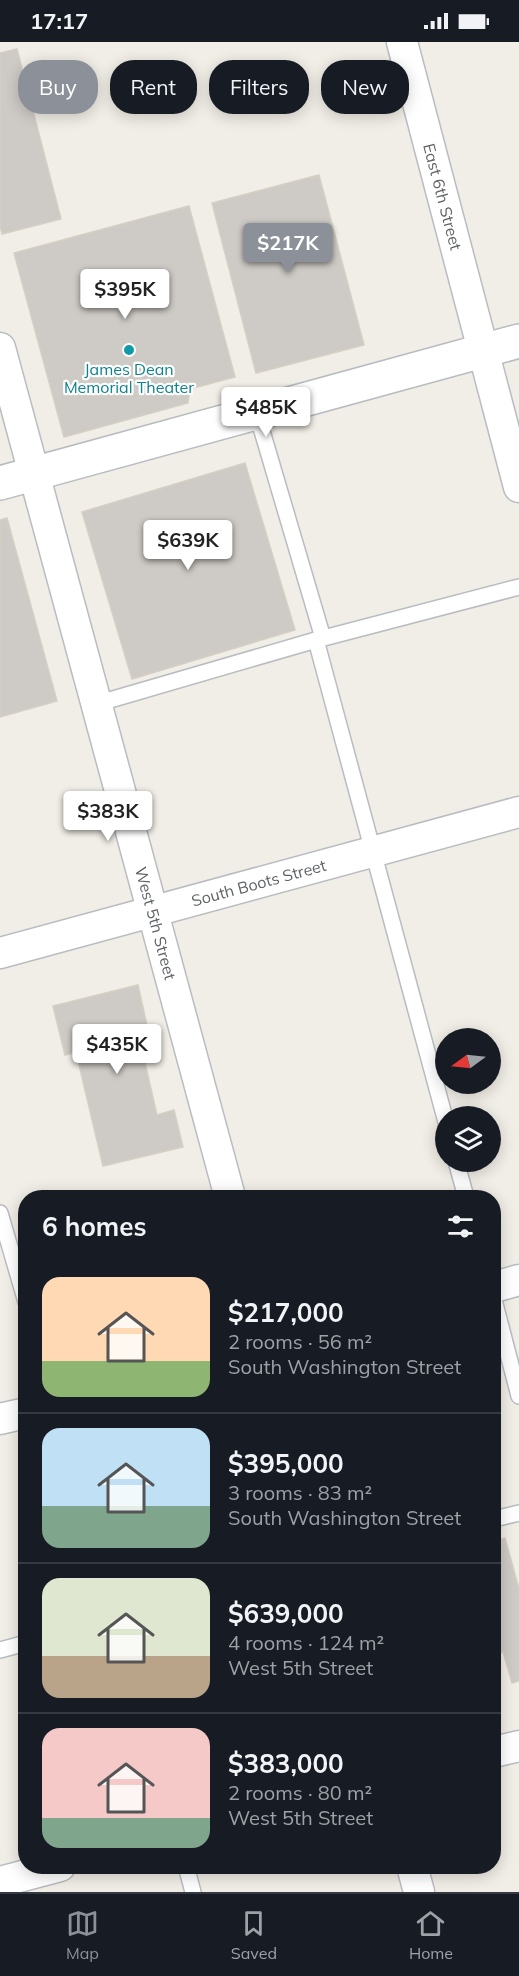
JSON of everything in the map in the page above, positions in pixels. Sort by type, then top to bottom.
[{"type":"main road","points":[[0,483],[519,341]]},
{"type":"street","name":"East 6th Street","points":[[402,42],[519,487]]},
{"type":"street","name":"West 5th Street","points":[[0,348],[228,1190]]},
{"type":"street","name":"South Boots Street","points":[[0,953],[519,812]]},
{"type":"street","points":[[501,1285],[519,1280]]},
{"type":"street","points":[[0,1419],[18,1415]]},
{"type":"street","points":[[501,1750],[519,1746]]},
{"type":"street","points":[[0,1882],[30,1874]]},
{"type":"street","points":[[414,1874],[419,1892]]},
{"type":"lane","points":[[257,414],[319,639],[372,852],[442,1106]]},
{"type":"lane","points":[[96,704],[319,639],[519,587]]},
{"type":"lane","points":[[459,1172],[464,1190]]},
{"type":"lane","points":[[0,1213],[18,1275]]},
{"type":"lane","points":[[501,1327],[519,1396]]},
{"type":"lane","points":[[501,1518],[519,1513]]},
{"type":"lane","points":[[0,1650],[18,1645]]},
{"type":"lane","points":[[188,1874],[193,1892]]},
{"type":"building","points":[[17,49],[20,60],[18,60],[18,114],[34,114],[61,219],[2,234],[0,225],[0,53]]},
{"type":"building","points":[[319,175],[364,345],[256,373],[212,203]]},
{"type":"building","points":[[189,206],[235,377],[190,389],[188,403],[64,437],[14,253]]},
{"type":"building","points":[[245,463],[295,630],[132,679],[82,512]]},
{"type":"building","points":[[7,518],[57,701],[0,717],[0,520]]},
{"type":"building","points":[[138,985],[148,1030],[138,1032],[157,1115],[174,1110],[183,1147],[103,1166],[76,1052],[65,1055],[53,1006]]},
{"type":"building","points":[[505,1538],[519,1589],[519,1681],[512,1683],[503,1652],[501,1653],[501,1539]]},
{"type":"place","name":"James Dean Memorial Theater","points":[[129,350]]}]
